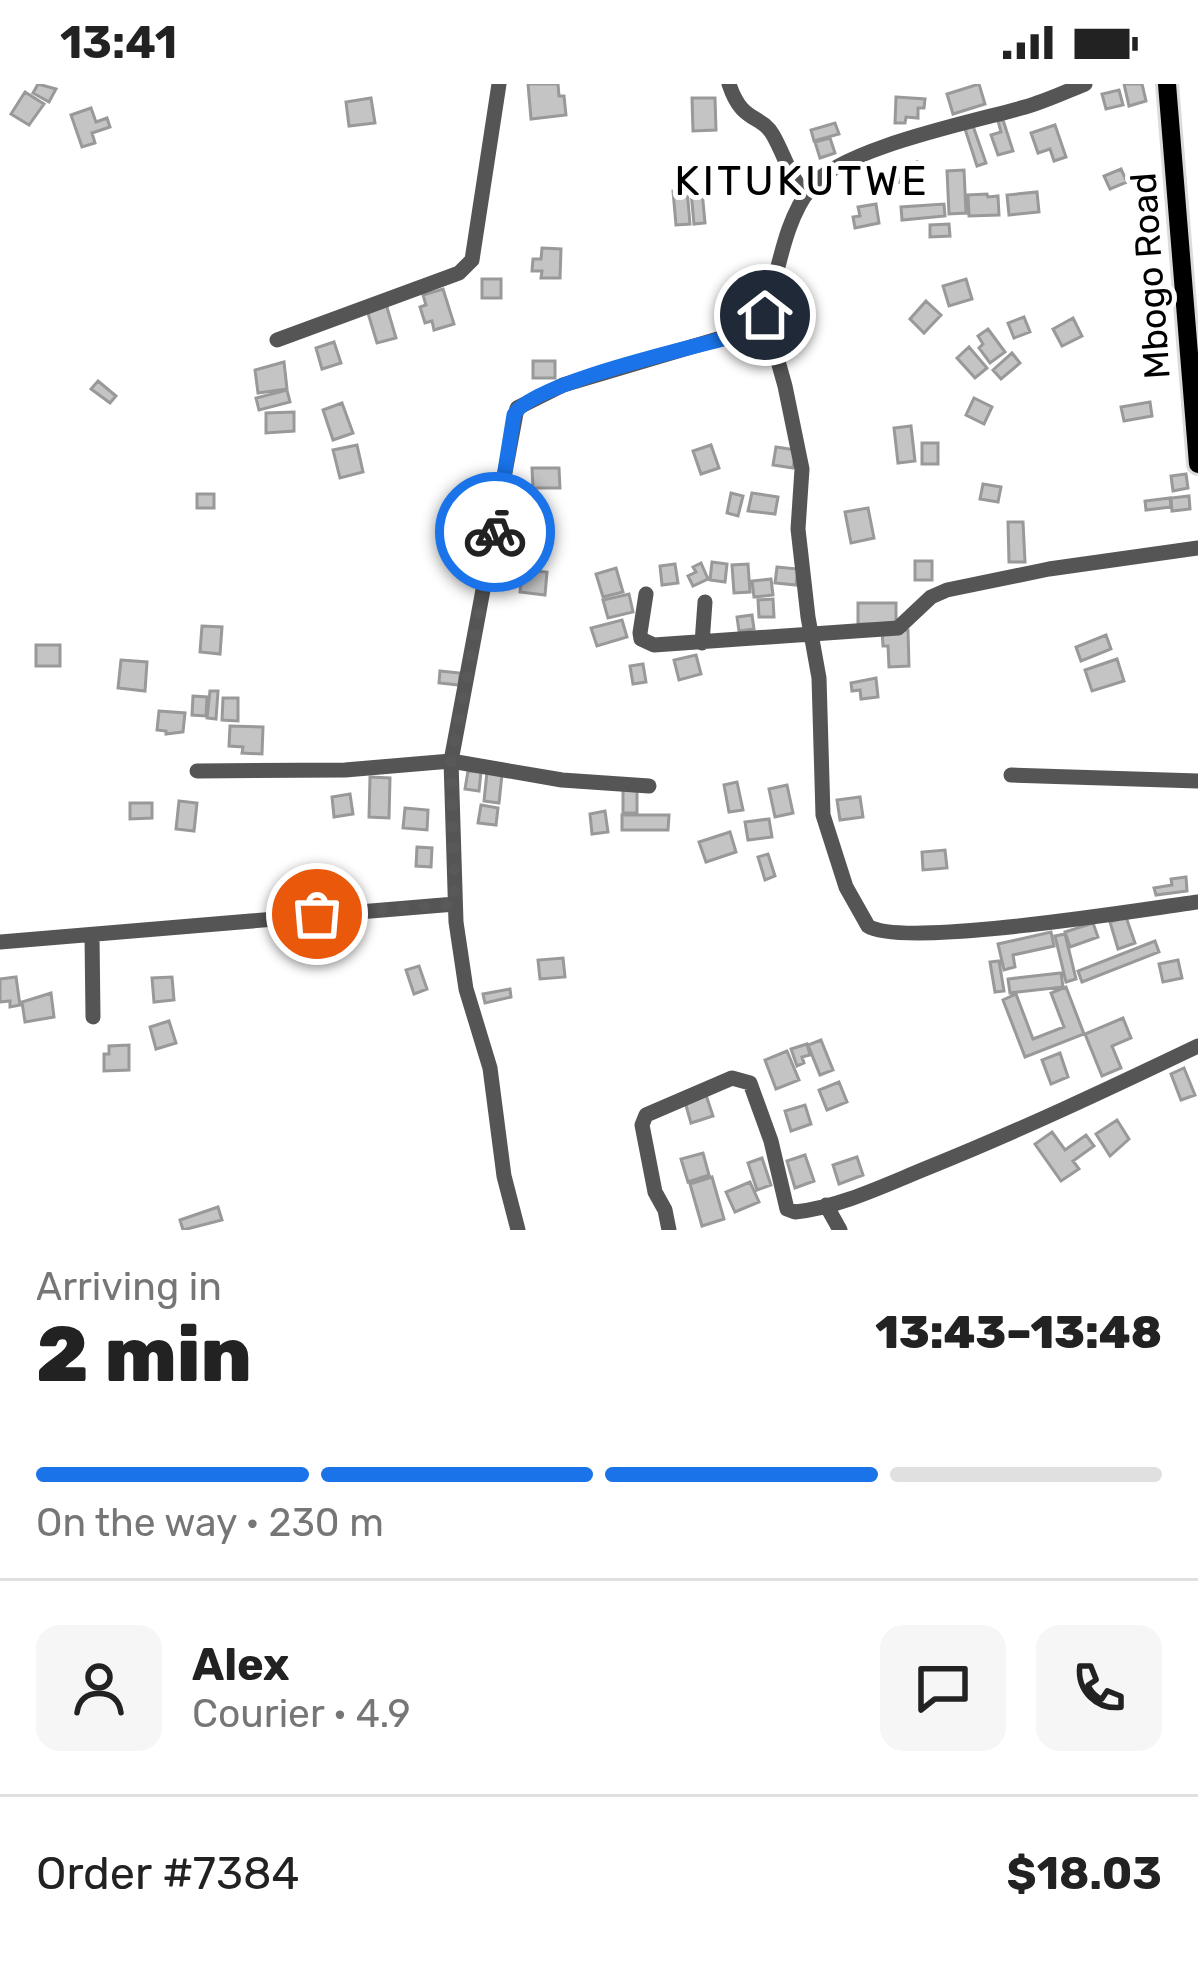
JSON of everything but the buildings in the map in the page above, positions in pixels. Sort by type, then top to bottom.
[{"type":"main road","name":"Mbogo Road","points":[[1167,84],[1193,338],[1198,464]]},
{"type":"street","points":[[277,340],[459,273],[472,260],[499,84]]},
{"type":"street","points":[[729,84],[745,115],[771,132],[784,166],[806,195]]},
{"type":"street","points":[[518,1230],[504,1175],[490,1068],[466,988],[455,904],[451,761],[517,408],[563,386],[754,328],[765,315],[791,218],[814,183],[840,166],[951,125],[1044,101],[1085,84]]},
{"type":"street","points":[[765,315],[802,470],[799,529],[819,678],[823,815],[846,887],[868,926],[893,933],[952,932],[1198,902]]},
{"type":"street","points":[[646,594],[641,639],[654,645],[898,628],[931,597],[947,590],[1049,568],[1198,548]]},
{"type":"street","points":[[702,643],[705,602]]},
{"type":"street","points":[[197,771],[301,772],[451,761],[562,780],[650,786]]},
{"type":"street","points":[[1011,775],[1198,782]]},
{"type":"street","points":[[0,942],[455,904]]},
{"type":"street","points":[[92,934],[93,1017]]},
{"type":"street","points":[[669,1230],[655,1192],[642,1125],[646,1115],[732,1078],[750,1083],[788,1209],[802,1212],[880,1187],[1070,1108],[1198,1046]]},
{"type":"street","points":[[826,1205],[840,1230]]},
{"type":"way so far","points":[[317,914],[455,904],[451,761],[495,532]]},
{"type":"district","name":"KITUKUTWE","points":[[802,181]]},
{"type":"route","points":[[495,532],[514,415],[524,402],[611,370],[734,336],[754,328],[765,315]]}]
